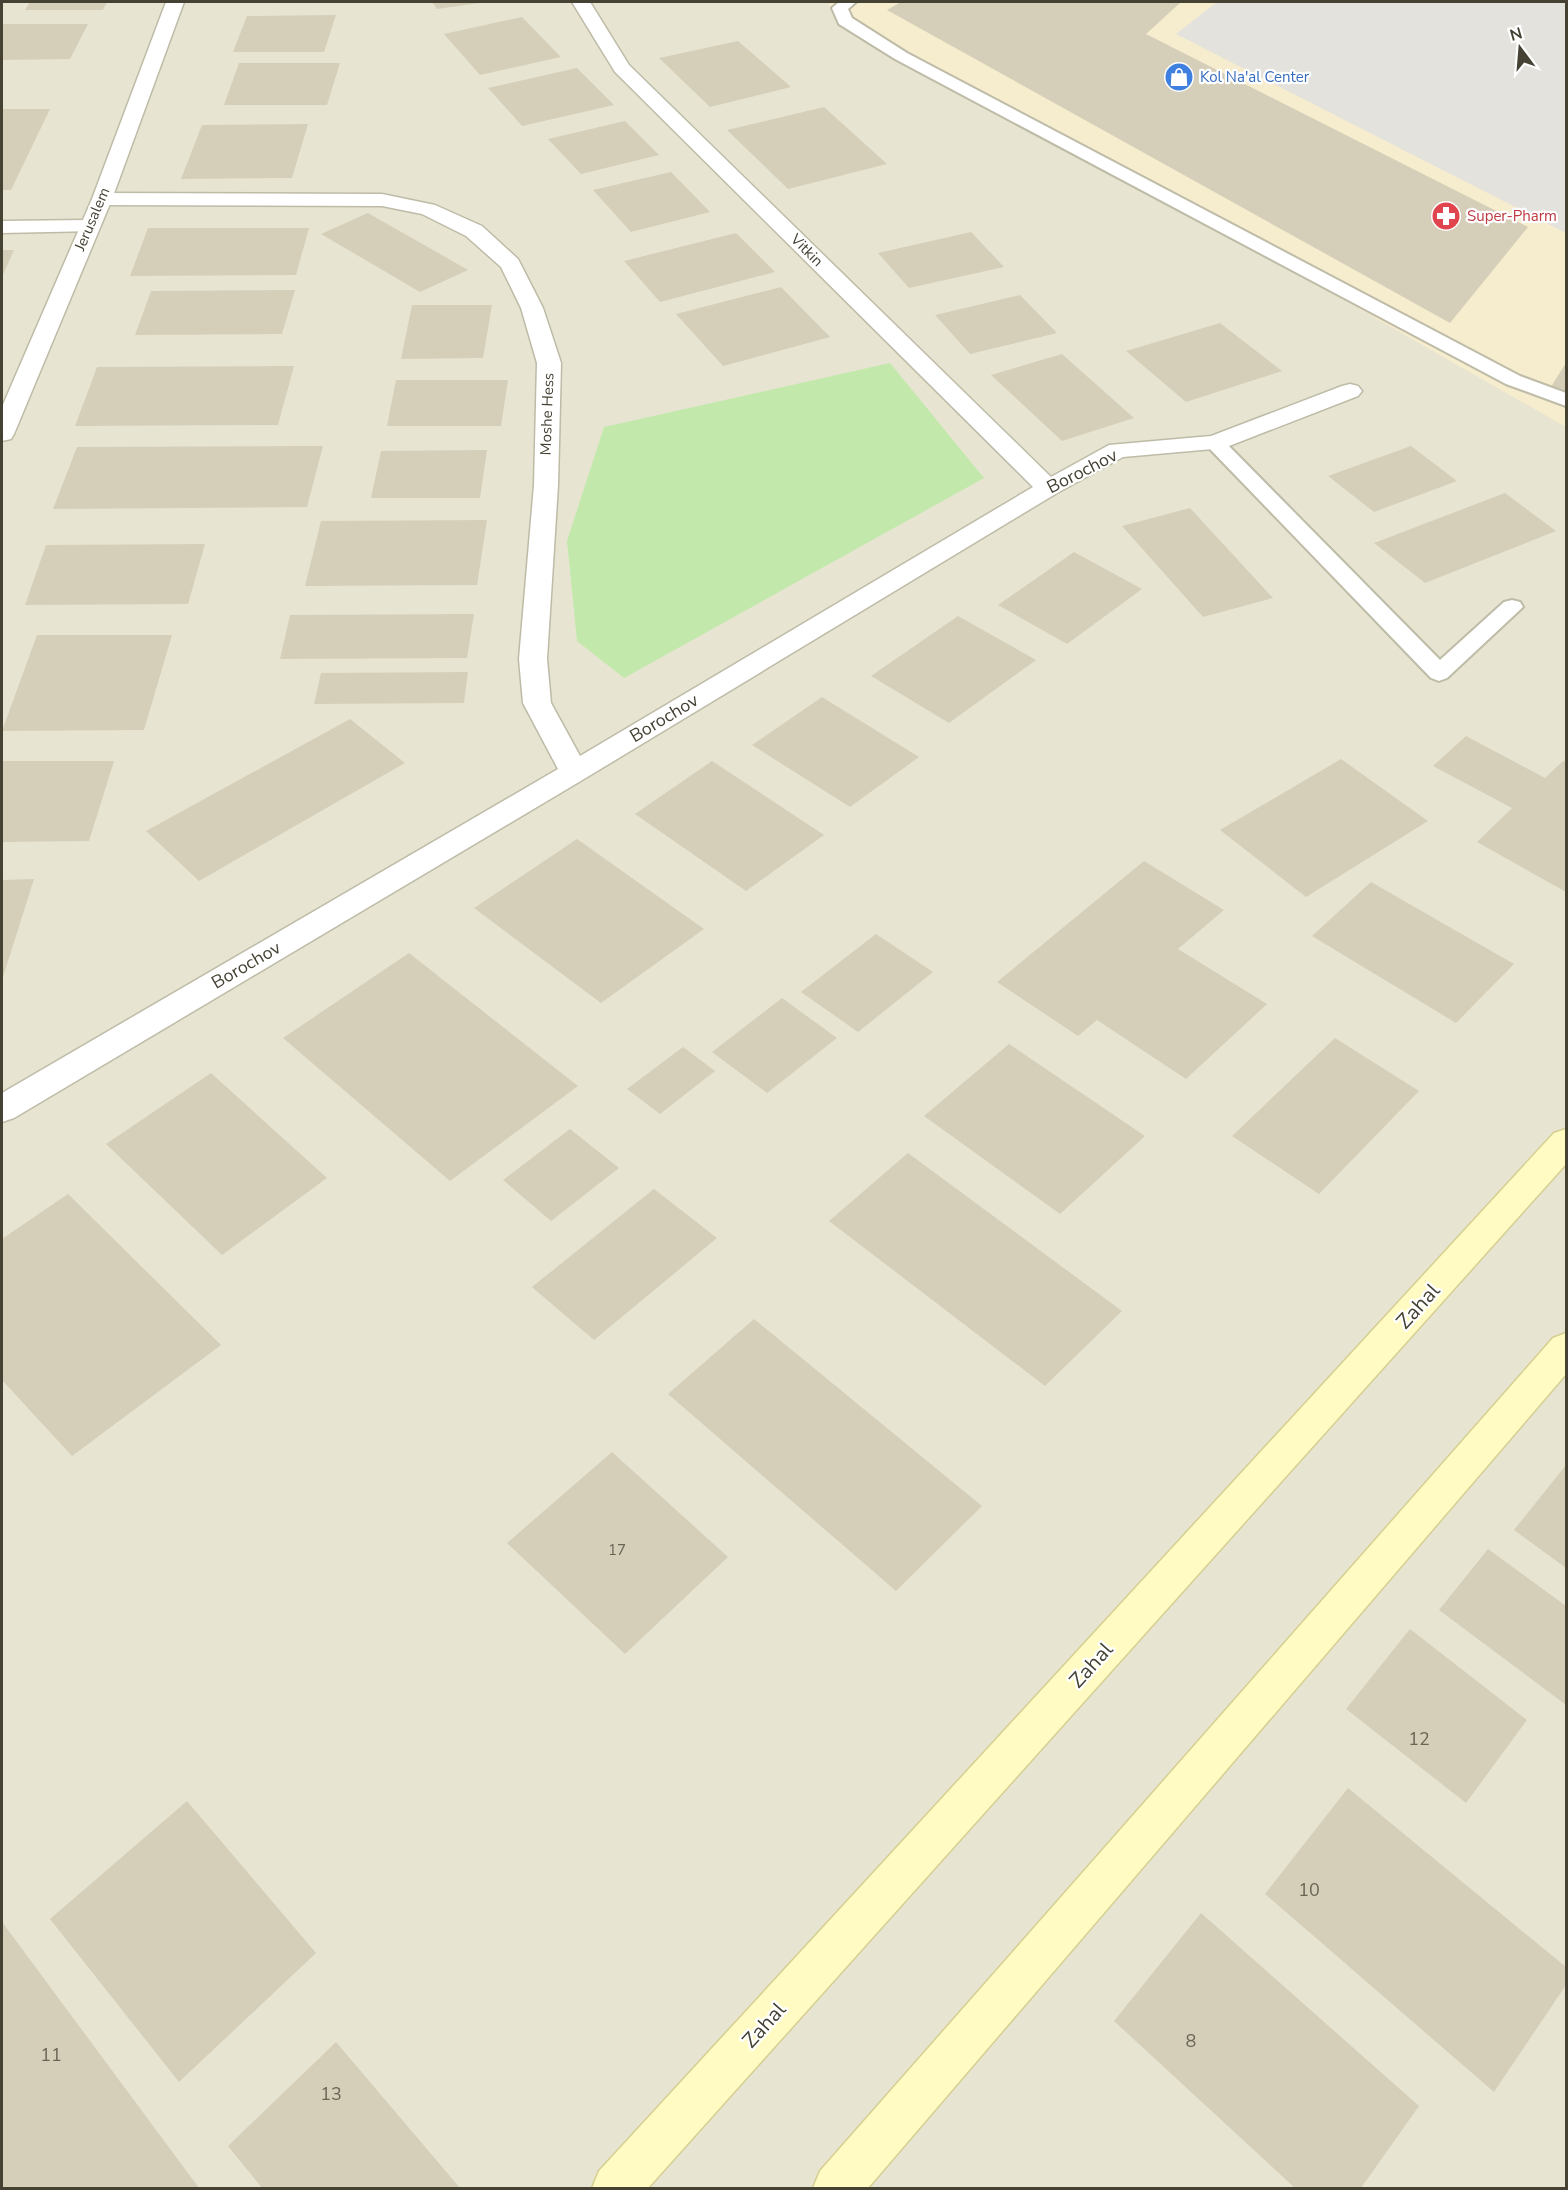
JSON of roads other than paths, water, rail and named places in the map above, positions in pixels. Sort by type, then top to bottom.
[{"type":"main road","name":"Zahal","points":[[616,2188],[1566,1142]]},
{"type":"main road","points":[[837,2188],[1566,1349]]},
{"type":"street","name":"Jerusalem","points":[[2,434],[88,226],[102,199],[175,2]]},
{"type":"street","name":"Vitkin","points":[[581,2],[622,68],[1048,488]]},
{"type":"street","name":"Moshe Hess","points":[[102,199],[382,200],[428,209],[474,231],[510,264],[532,308],[549,363],[546,485],[533,659],[537,703],[574,772]]},
{"type":"street","points":[[2,227],[88,226]]},
{"type":"street","name":"Borochov","points":[[2,1109],[574,772],[1048,488],[1118,450],[1215,443],[1350,391]]},
{"type":"lane","points":[[848,2],[840,8],[845,21],[901,56],[1513,380],[1566,400]]},
{"type":"lane","points":[[1215,443],[1439,673],[1512,607]]},
{"type":"place","name":"Kol Na'al Center","points":[[1179,77]]},
{"type":"place","name":"Super-Pharm","points":[[1446,216]]}]
